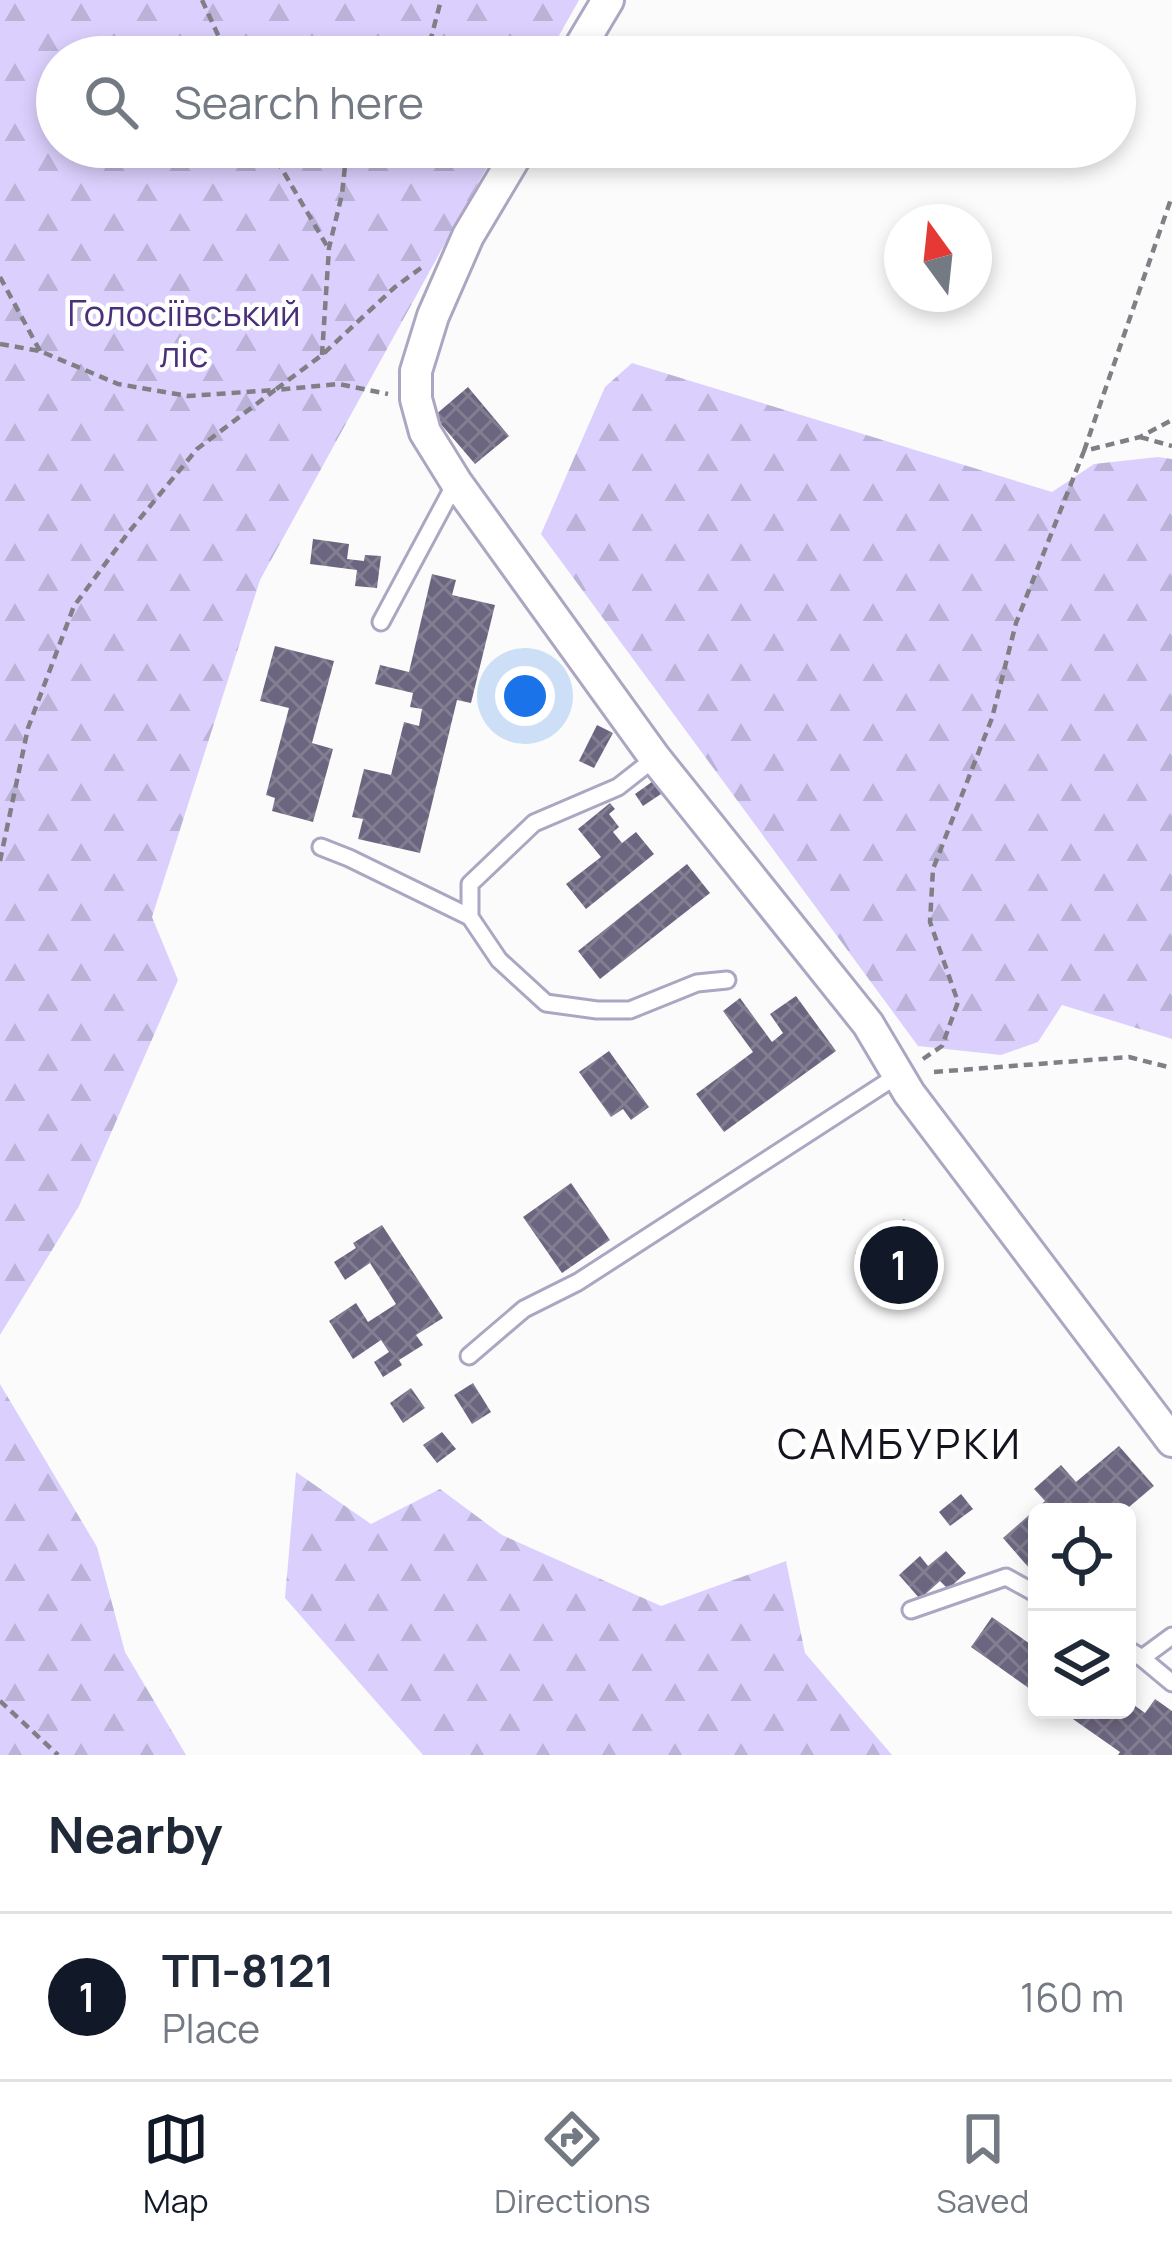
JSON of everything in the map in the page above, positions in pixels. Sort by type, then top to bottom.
[{"type":"street","points":[[587,36],[608,0]]},
{"type":"street","points":[[508,168],[468,236],[433,316],[416,371],[416,399],[425,432],[655,758],[868,1024],[908,1093],[1172,1441]]},
{"type":"lane","points":[[381,622],[456,482]]},
{"type":"lane","points":[[470,916],[470,884],[534,823],[618,788],[655,758]]},
{"type":"lane","points":[[321,847],[470,916],[499,960],[546,1004],[630,1010],[698,983],[727,980]]},
{"type":"lane","points":[[469,1356],[524,1310],[578,1282],[898,1075]]},
{"type":"lane","points":[[911,1610],[1006,1577],[1028,1589]]},
{"type":"lane","points":[[1136,1653],[1172,1636]]},
{"type":"lane","points":[[1136,1654],[1172,1682]]},
{"type":"path","points":[[202,0],[218,36]]},
{"type":"path","points":[[431,36],[441,0]]},
{"type":"path","points":[[281,168],[328,248]]},
{"type":"path","points":[[322,355],[328,248],[345,168]]},
{"type":"path","points":[[898,1075],[942,1046],[958,1002],[930,922],[933,869],[992,718],[1016,622],[1084,451],[1172,196]]},
{"type":"path","points":[[0,861],[28,728],[74,606],[128,533],[197,449],[322,355],[395,287],[468,236]]},
{"type":"path","points":[[0,277],[40,351]]},
{"type":"path","points":[[0,344],[40,351],[118,384],[188,396],[339,384],[416,399]]},
{"type":"path","points":[[1084,451],[1140,436],[1172,420]]},
{"type":"path","points":[[1140,436],[1172,446]]},
{"type":"path","points":[[898,1075],[1129,1057],[1172,1068]]},
{"type":"path","points":[[0,1701],[58,1755]]},
{"type":"green space","name":"Голосіївський ліс","points":[[0,0],[579,0],[559,36],[36,36],[36,168],[486,168],[260,580],[152,917],[178,980],[79,1206],[0,1335]]},
{"type":"green space","points":[[632,363],[1052,492],[1094,464],[1172,459],[1172,1039],[1062,1005],[1038,1042],[1001,1055],[918,1046],[541,534],[605,387]]},
{"type":"green space","points":[[0,1384],[97,1547],[125,1652],[186,1755],[0,1755]]},
{"type":"green space","points":[[296,1472],[371,1524],[440,1489],[502,1535],[661,1606],[786,1561],[805,1653],[892,1755],[423,1755],[285,1598]]},
{"type":"building","points":[[468,387],[509,436],[475,464],[434,416]]},
{"type":"building","points":[[313,539],[349,544],[347,559],[381,556],[377,588],[355,586],[357,570],[310,564]]},
{"type":"building","points":[[432,574],[456,580],[452,595],[495,605],[471,703],[457,700],[420,853],[358,839],[363,819],[352,817],[364,769],[391,775],[404,722],[419,726],[422,709],[410,707],[413,693],[375,684],[380,665],[409,672]]},
{"type":"building","points":[[275,646],[334,661],[312,743],[333,749],[313,822],[272,811],[275,798],[266,795],[289,708],[260,701]]},
{"type":"building","points":[[597,725],[613,733],[594,768],[579,761]]},
{"type":"building","points":[[656,779],[664,792],[643,806],[635,794]]},
{"type":"building","points":[[610,803],[615,809],[609,814],[619,827],[613,832],[622,843],[636,832],[654,854],[586,909],[566,884],[601,857],[578,829]]},
{"type":"building","points":[[687,864],[710,893],[600,979],[578,951]]},
{"type":"building","points":[[796,996],[836,1051],[724,1132],[696,1094],[753,1052],[723,1011],[740,998],[772,1042],[783,1033],[770,1014]]},
{"type":"building","points":[[609,1051],[649,1107],[631,1120],[623,1109],[611,1117],[579,1072]]},
{"type":"building","points":[[571,1183],[610,1240],[562,1273],[523,1217]]},
{"type":"building","points":[[904,1219],[943,1276],[895,1310],[855,1253]]},
{"type":"building","points":[[382,1225],[443,1318],[416,1335],[423,1345],[383,1377],[374,1362],[389,1352],[381,1340],[353,1359],[329,1321],[356,1303],[368,1322],[396,1304],[370,1263],[345,1280],[334,1262]]},
{"type":"building","points":[[473,1383],[491,1412],[472,1424],[454,1395]]},
{"type":"building","points":[[411,1388],[425,1408],[403,1423],[390,1403]]},
{"type":"building","points":[[442,1432],[456,1449],[437,1463],[423,1445]]},
{"type":"building","points":[[1119,1446],[1154,1486],[1134,1503],[1043,1503],[1034,1489],[1061,1465],[1076,1482]]},
{"type":"building","points":[[961,1494],[973,1509],[950,1526],[939,1512]]},
{"type":"building","points":[[1028,1516],[1028,1567],[1003,1538]]},
{"type":"building","points":[[946,1551],[966,1573],[948,1589],[940,1581],[920,1599],[899,1575],[920,1556],[928,1566]]},
{"type":"building","points":[[992,1617],[1028,1643],[1028,1688],[971,1647]]},
{"type":"building","points":[[1155,1699],[1172,1711],[1172,1755],[1118,1755],[1073,1719],[1136,1719],[1136,1706],[1145,1713]]},
{"type":"place","name":"ТП-8121","points":[[899,1265]]},
{"type":"district","name":"САМБУРКИ","points":[[900,1443]]}]
